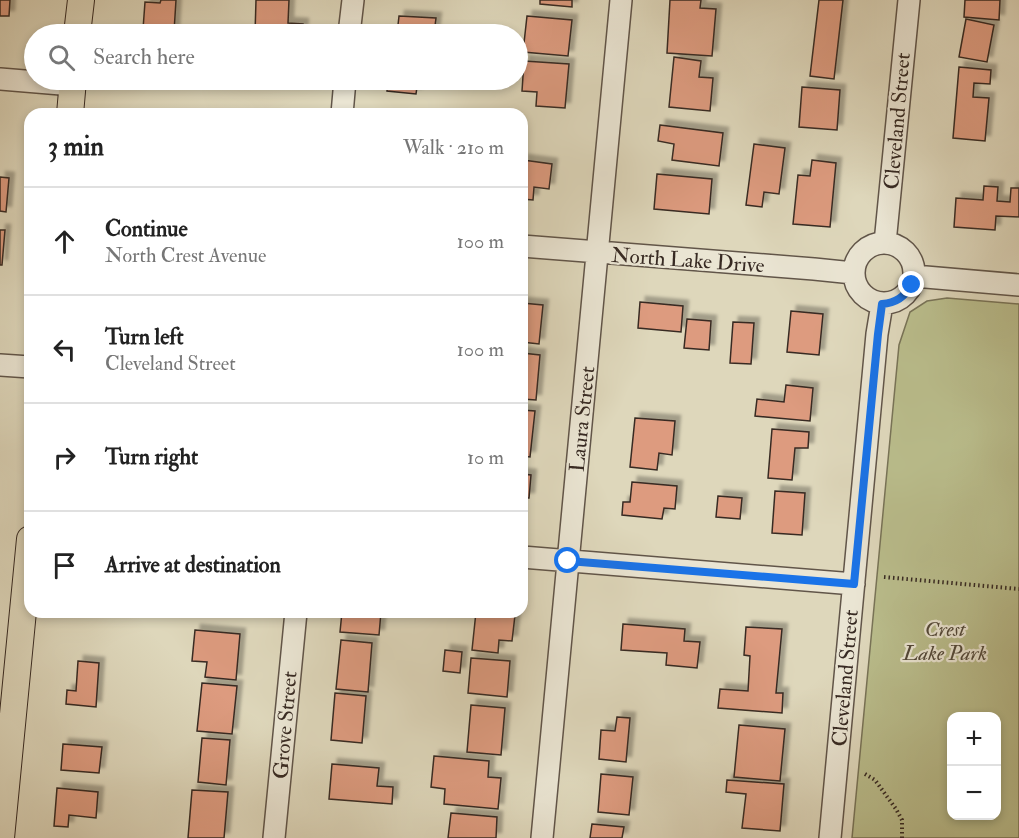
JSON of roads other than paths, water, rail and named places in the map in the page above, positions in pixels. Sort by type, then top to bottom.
[{"type":"main road","points":[[78,24],[81,0]]},
{"type":"main road","points":[[71,108],[72,90]]},
{"type":"main road","points":[[1,838],[24,601]]},
{"type":"street","points":[[350,24],[353,0]]},
{"type":"street","name":"Laura Street","points":[[542,838],[621,0]]},
{"type":"street","name":"Cleveland Street","points":[[885,243],[909,0]]},
{"type":"street","points":[[0,79],[24,80]]},
{"type":"street","points":[[343,108],[344,90]]},
{"type":"street","points":[[885,243],[895,245],[910,257],[914,276],[907,293],[891,303],[882,304],[865,298],[855,282],[854,273],[855,264],[866,248],[885,243]]},
{"type":"street","name":"North Lake Drive","points":[[528,247],[854,273]]},
{"type":"street","points":[[914,276],[1019,285]]},
{"type":"street","name":"Cleveland Street","points":[[830,838],[876,346],[882,304]]},
{"type":"street","points":[[0,364],[24,366]]},
{"type":"street","points":[[528,558],[854,584]]},
{"type":"street","name":"Grove Street","points":[[274,838],[295,618]]},
{"type":"park label","name":"Crest Lake Park","points":[[945,641]]}]
